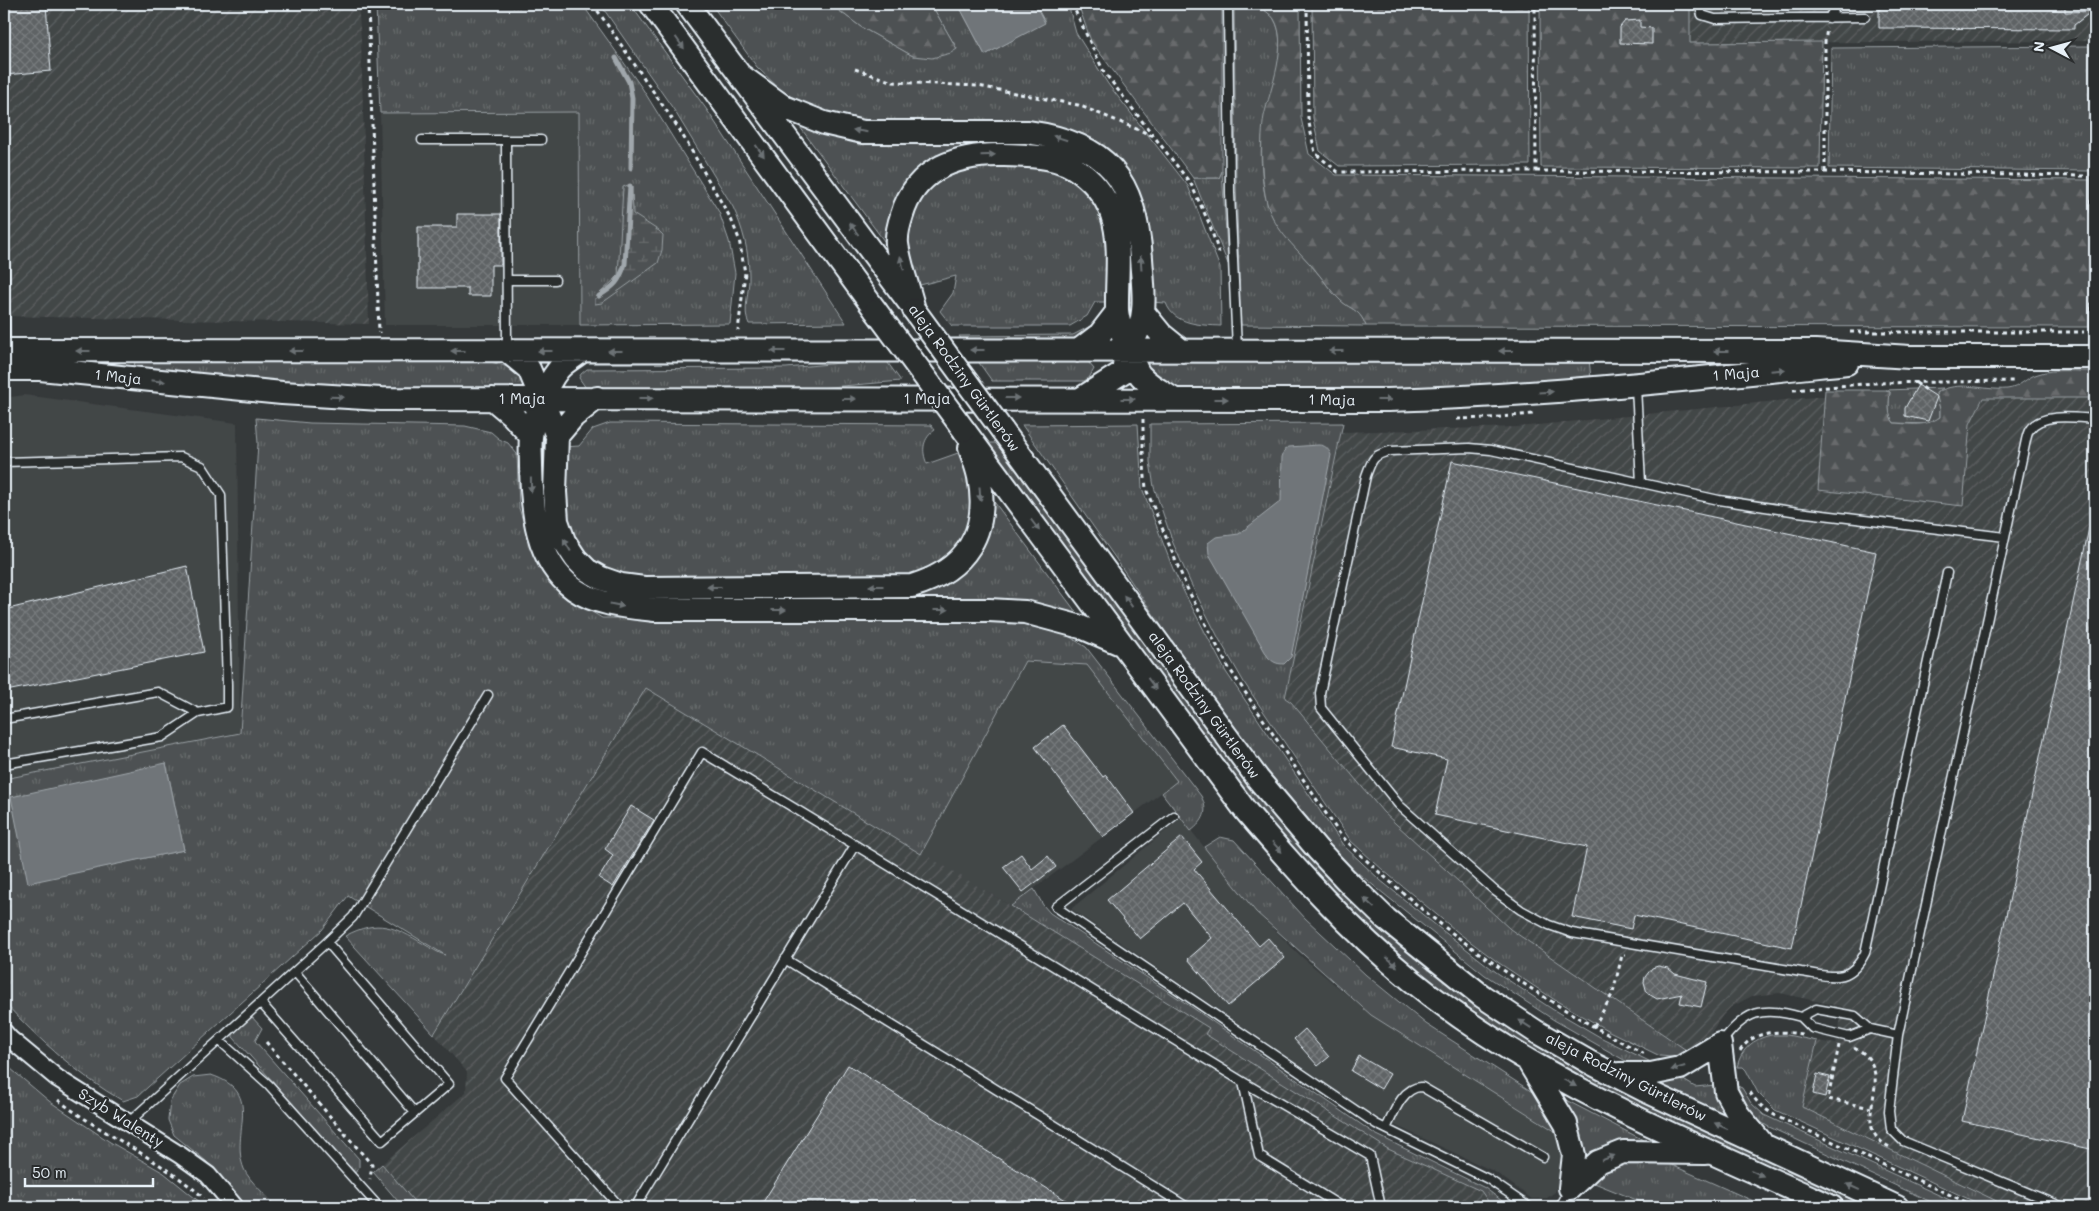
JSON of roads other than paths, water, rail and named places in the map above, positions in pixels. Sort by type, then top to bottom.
[{"type":"main road","name":"aleja Rodziny Gürtlerów","points":[[651,4],[1245,810],[1331,905],[1412,980],[1480,1030],[1528,1060],[1641,1119],[1832,1207]]},
{"type":"main road","name":"aleja Rodziny Gürtlerów","points":[[687,4],[1258,779],[1293,822],[1351,885],[1424,951],[1482,996],[1535,1031],[1613,1074],[1765,1147],[1897,1207]]},
{"type":"main road","points":[[740,75],[784,107],[824,124],[863,132],[1027,132],[1054,135],[1076,143],[1095,154],[1113,171],[1128,192],[1139,227],[1143,312],[1137,337],[1128,351],[1122,372],[1082,398]]},
{"type":"main road","points":[[914,310],[897,244],[898,227],[912,191],[942,165],[963,158],[987,155],[1037,156],[1057,160],[1078,170],[1094,183],[1107,200],[1115,223],[1118,248],[1117,312],[1128,351],[1140,376],[1173,399]]},
{"type":"main road","points":[[1078,351],[1100,334],[1117,312]]},
{"type":"main road","points":[[1143,312],[1161,334],[1182,351]]},
{"type":"main road","name":"1 Maja","points":[[4,356],[380,351],[1815,350],[1910,357],[2095,357]]},
{"type":"main road","points":[[507,351],[529,368],[557,436],[555,492],[557,521],[564,541],[576,559],[587,570],[621,586],[644,588],[912,586],[926,582],[949,569],[967,551],[977,536],[982,512],[979,477],[964,430]]},
{"type":"main road","points":[[582,351],[558,369],[542,399],[531,436],[532,500],[539,537],[546,554],[557,570],[574,588],[595,599],[617,606],[654,610],[989,610],[1025,612],[1081,627],[1124,645]]},
{"type":"main road","name":"1 Maja","points":[[4,356],[40,369],[332,397],[493,399],[1434,399],[1636,384],[1910,357]]},
{"type":"main road","points":[[557,436],[574,416],[597,398]]},
{"type":"main road","points":[[493,399],[512,415],[531,436]]},
{"type":"main road","points":[[1613,1074],[1651,1074],[1680,1068],[1729,1049]]},
{"type":"main road","points":[[1729,1049],[1722,1075],[1726,1092],[1738,1114],[1765,1147]]},
{"type":"main road","points":[[1528,1060],[1566,1124],[1574,1155],[1565,1198]]},
{"type":"main road","points":[[1565,1198],[1598,1162],[1623,1152],[1713,1153]]},
{"type":"street","name":"Szyb Walenty","points":[[4,1032],[57,1078],[180,1155],[208,1175],[235,1207]]},
{"type":"lane","points":[[1228,4],[1230,193],[1237,351]]},
{"type":"lane","points":[[1699,4],[1702,15],[1715,19],[1865,17]]},
{"type":"lane","points":[[1829,18],[1837,4]]},
{"type":"lane","points":[[2095,132],[2095,211]]},
{"type":"lane","points":[[422,140],[541,140]]},
{"type":"lane","points":[[506,141],[507,351]]},
{"type":"lane","points":[[4,254],[4,356]]},
{"type":"lane","points":[[506,280],[555,280]]},
{"type":"lane","points":[[2095,306],[2095,357]]},
{"type":"lane","points":[[1636,384],[1641,483]]},
{"type":"lane","points":[[2063,1207],[1903,1141],[1891,1128],[1889,1111],[1898,1034],[2026,440],[2030,428],[2042,420],[2054,418],[2095,418]]},
{"type":"lane","points":[[1947,573],[1865,954],[1858,967],[1849,974],[1837,976],[1810,973],[1572,933],[1549,925],[1521,910],[1495,891],[1399,805],[1329,720],[1322,708],[1320,692],[1366,476],[1371,462],[1378,454],[1390,451],[1469,448],[1491,450],[1736,502],[2005,537]]},
{"type":"lane","points":[[4,462],[181,457],[202,466],[221,495],[227,707],[198,713],[162,737],[4,764]]},
{"type":"lane","points":[[4,719],[158,692],[198,713]]},
{"type":"lane","points":[[128,1123],[220,1042],[353,917],[488,695]]},
{"type":"lane","points":[[620,1207],[505,1078],[702,752],[1243,1082],[1370,1156],[1381,1207]]},
{"type":"lane","points":[[1174,816],[1056,907],[1386,1129],[1488,1179],[1529,1207]]},
{"type":"lane","points":[[635,1207],[855,844]]},
{"type":"lane","points":[[261,1004],[382,1141],[449,1084],[327,942]]},
{"type":"lane","points":[[785,959],[1187,1207]]},
{"type":"lane","points":[[295,972],[415,1113]]},
{"type":"lane","points":[[1801,1017],[1816,1009],[1855,1016],[1870,1029],[1898,1034]]},
{"type":"lane","points":[[1729,1049],[1743,1018],[1762,1010],[1801,1017],[1812,1028],[1849,1037],[1870,1029]]},
{"type":"lane","points":[[220,1042],[269,1085],[379,1207]]},
{"type":"lane","points":[[1243,1082],[1259,1156],[1342,1207]]},
{"type":"lane","points":[[1386,1129],[1406,1093],[1412,1089],[1422,1088],[1543,1157]]},
{"type":"waterway","points":[[616,58],[629,82],[632,98],[631,168]]},
{"type":"waterway","points":[[599,296],[616,283],[625,264],[630,186]]}]
